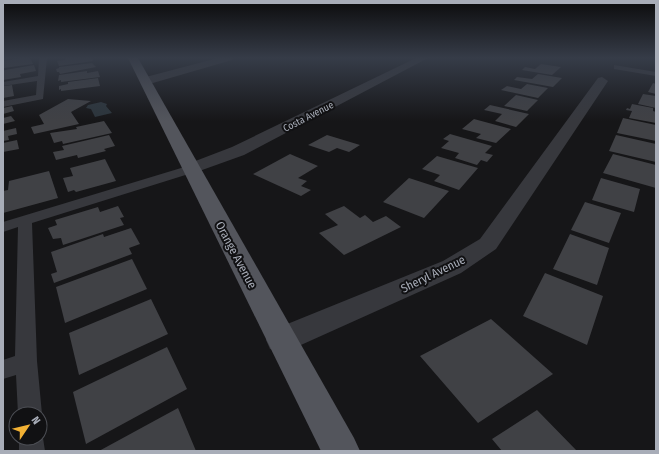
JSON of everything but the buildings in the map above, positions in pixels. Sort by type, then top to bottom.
[{"type":"main road","name":"Orange Avenue","points":[[146,81],[281,340],[341,451]]},
{"type":"street","points":[[146,81],[152,79]]},
{"type":"street","name":"Costa Avenue","points":[[191,169],[238,151],[382,79]]},
{"type":"street","name":"Sheryl Avenue","points":[[281,340],[452,267],[488,244],[605,79]]},
{"type":"lane","points":[[3,84],[34,79]]},
{"type":"lane","points":[[3,104],[40,98],[42,79]]},
{"type":"lane","points":[[3,227],[191,169]]},
{"type":"lane","points":[[25,221],[26,361],[29,406]]},
{"type":"lane","points":[[3,370],[26,361]]},
{"type":"shaded area","points":[[101,102],[107,104],[106,106],[112,113],[95,117],[91,109],[86,108],[88,105]]}]
